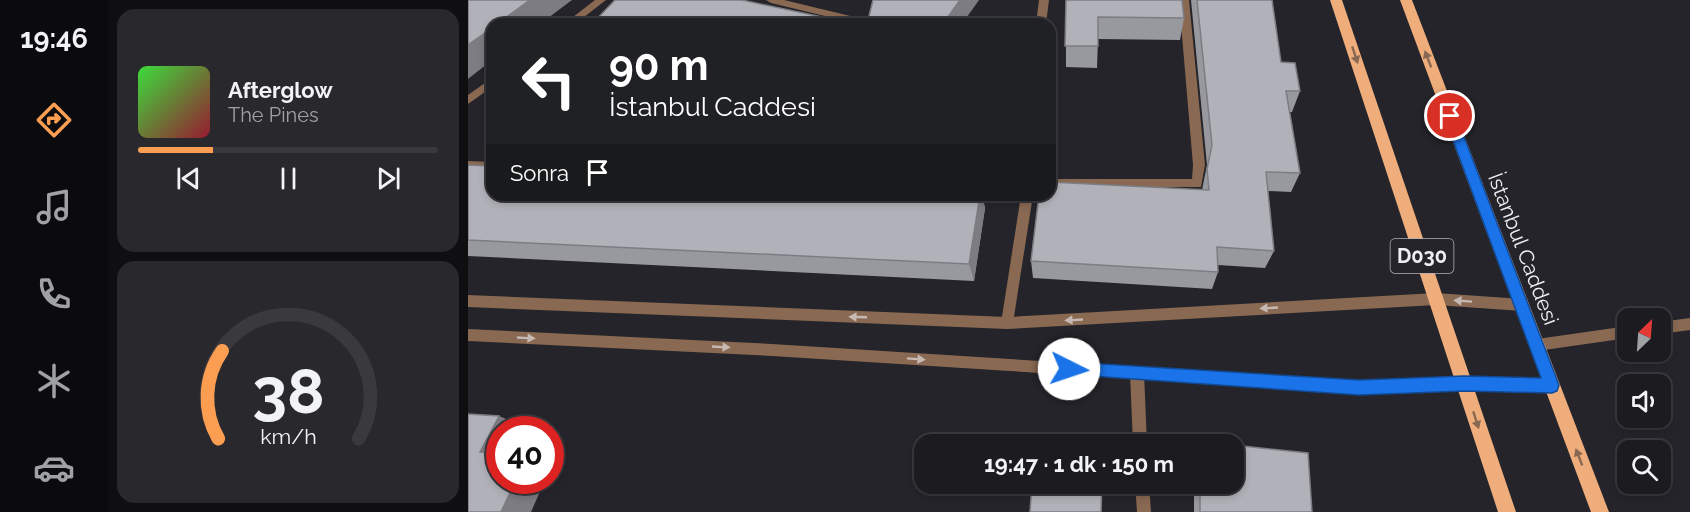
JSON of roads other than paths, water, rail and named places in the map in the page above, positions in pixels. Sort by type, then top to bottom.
[{"type":"main road","name":"D030","points":[[1336,0],[1507,512]]},
{"type":"main road","name":"İstanbul Caddesi","points":[[1406,0],[1600,512]]},
{"type":"street","points":[[577,18],[601,0]]},
{"type":"street","points":[[771,0],[846,18]]},
{"type":"street","points":[[1042,18],[1044,0]]},
{"type":"street","points":[[1056,183],[1197,184],[1199,165],[1184,0]]},
{"type":"street","points":[[468,100],[486,86]]},
{"type":"street","points":[[468,165],[486,166]]},
{"type":"street","points":[[1007,323],[1026,201]]},
{"type":"street","points":[[468,301],[1007,323],[1436,299],[1521,305]]},
{"type":"street","points":[[1671,327],[1690,324]]},
{"type":"street","points":[[1536,345],[1617,334]]},
{"type":"street","points":[[468,335],[772,350],[1359,387],[1464,383],[1552,385]]},
{"type":"street","points":[[1137,374],[1140,434]]},
{"type":"street","points":[[1143,494],[1144,512]]}]
